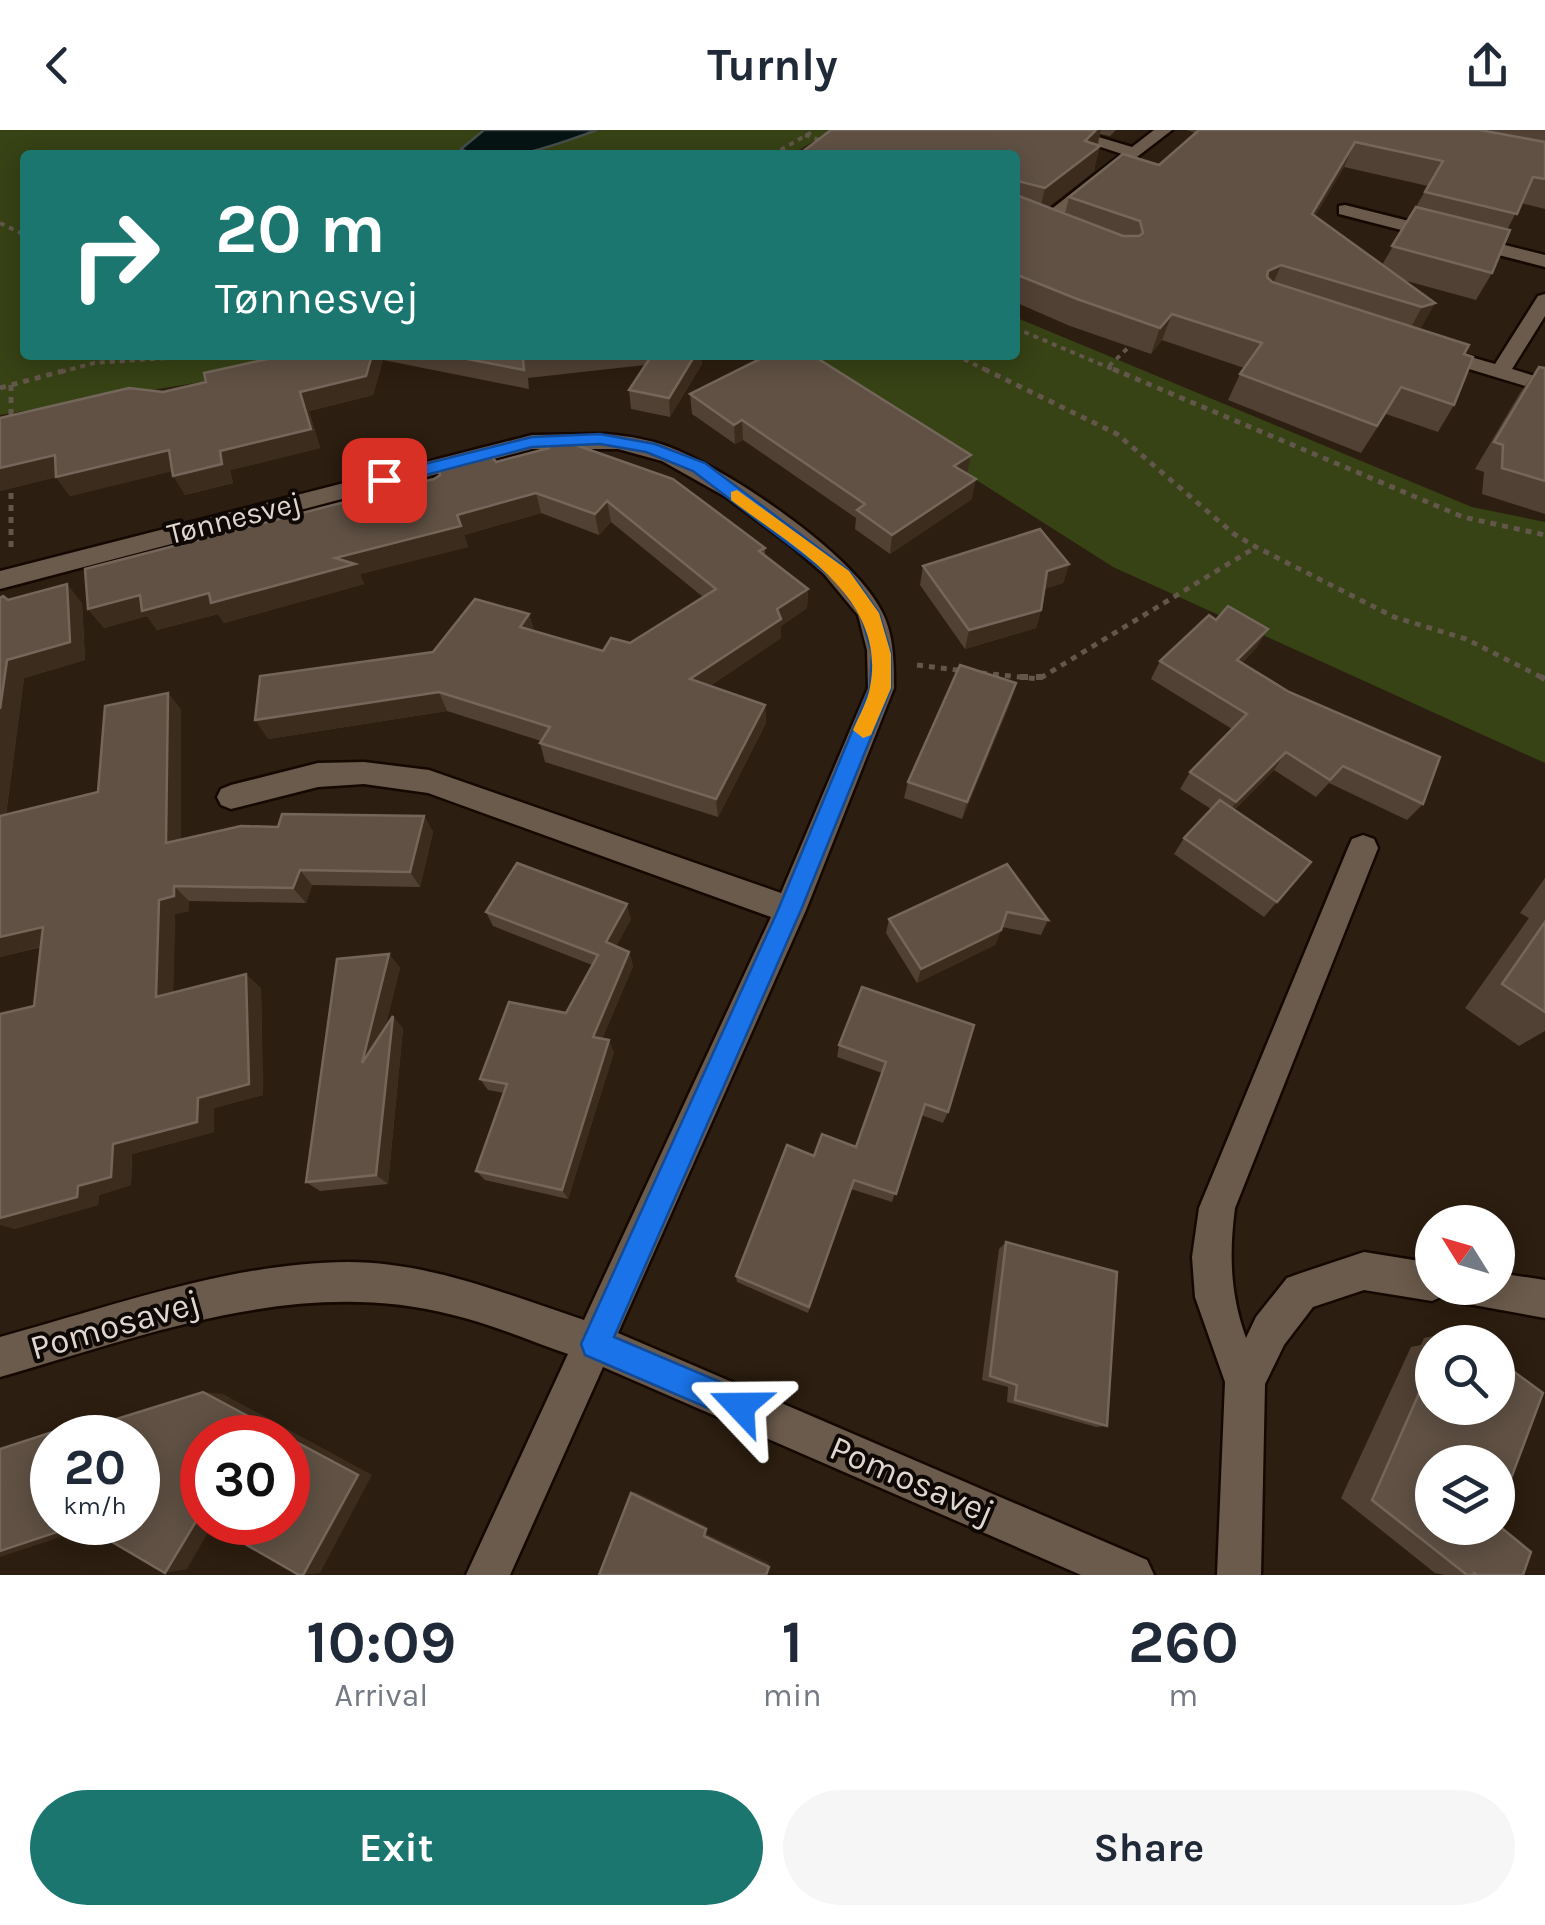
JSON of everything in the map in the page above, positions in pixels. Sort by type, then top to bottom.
[{"type":"street","points":[[1057,130],[1135,152]]},
{"type":"street","points":[[1043,225],[1164,130]]},
{"type":"street","points":[[1345,210],[1545,261]]},
{"type":"street","points":[[1500,372],[1545,300]]},
{"type":"street","points":[[1411,345],[1545,386]]},
{"type":"street","name":"Tønnesvej","points":[[6,578],[532,442],[600,439],[649,448],[699,467],[843,575],[870,613],[881,661],[880,688],[790,910],[488,1575]]},
{"type":"street","points":[[231,797],[318,775],[364,773],[429,782],[790,910]]},
{"type":"street","points":[[1246,1382],[1218,1321],[1208,1258],[1218,1208],[1363,848]]},
{"type":"street","points":[[1239,1575],[1246,1382],[1270,1331],[1301,1292],[1364,1271],[1415,1279]]},
{"type":"street","name":"Pomosavej","points":[[0,1357],[246,1288],[350,1281],[452,1295],[596,1344],[1132,1575]]},
{"type":"street","points":[[1515,1295],[1545,1299]]},
{"type":"path","points":[[781,150],[815,130]]},
{"type":"path","points":[[805,136],[824,142]]},
{"type":"path","points":[[1020,330],[1463,517],[1545,535]]},
{"type":"path","points":[[1109,366],[1135,340]]},
{"type":"path","points":[[94,363],[97,360]]},
{"type":"path","points":[[0,388],[94,363],[138,360]]},
{"type":"path","points":[[965,360],[1117,434],[1234,534],[1256,547],[1394,617],[1466,639],[1545,679]]},
{"type":"path","points":[[11,385],[11,442]]},
{"type":"path","points":[[6,578],[11,480]]},
{"type":"path","points":[[881,661],[1038,679],[1256,547]]},
{"type":"green space","points":[[0,130],[832,130],[799,150],[20,150],[20,360],[336,360],[0,415]]},
{"type":"green space","points":[[1020,319],[1472,507],[1545,522],[1545,763],[1113,567],[788,360],[1020,360]]},
{"type":"shaded area","points":[[484,130],[597,130],[536,150],[461,149]]},
{"type":"building","points":[[831,130],[1096,130],[1085,141],[1100,146],[1045,188],[1020,182],[1020,150],[805,150]]},
{"type":"building","points":[[1199,130],[1480,130],[1545,142],[1545,179],[1533,177],[1517,214],[1425,192],[1443,161],[1355,142],[1312,214],[1435,303],[1422,307],[1281,265],[1268,271],[1272,282],[1469,345],[1464,354],[1473,357],[1454,405],[1401,387],[1377,426],[1240,374],[1262,343],[1172,314],[1160,328],[1020,276],[1020,197],[1123,236],[1139,236],[1143,233],[1140,221],[1069,197],[1123,154],[1159,165]]},
{"type":"building","points":[[1416,207],[1510,230],[1492,273],[1392,246]]},
{"type":"building","points":[[263,360],[371,360],[366,376],[300,392],[311,429],[220,451],[222,464],[173,476],[169,450],[56,477],[55,455],[0,468],[0,418],[129,388],[163,392],[206,382],[204,373]]},
{"type":"building","points":[[473,360],[523,360],[524,370]]},
{"type":"building","points":[[649,360],[692,360],[669,398],[629,390]]},
{"type":"building","points":[[758,360],[820,360],[971,455],[954,466],[976,479],[892,535],[857,510],[865,504],[742,420],[734,425],[690,394]]},
{"type":"building","points":[[1539,367],[1545,368],[1545,481],[1502,468],[1503,445],[1494,442]]},
{"type":"building","points":[[570,443],[673,479],[765,548],[759,551],[808,589],[777,609],[781,619],[690,679],[765,705],[716,799],[540,743],[550,727],[439,692],[255,720],[260,676],[433,652],[475,599],[529,614],[520,627],[603,651],[611,638],[630,643],[716,589],[607,501],[595,514],[536,493],[457,515],[461,526],[335,558],[355,564],[211,603],[209,593],[142,611],[140,595],[88,609],[85,569],[434,479],[439,471],[492,457],[496,462],[549,448],[549,444]]},
{"type":"building","points":[[1040,529],[1069,564],[1047,571],[1041,610],[969,630],[923,566]]},
{"type":"building","points":[[67,584],[70,642],[7,660],[0,709],[0,598],[8,600]]},
{"type":"building","points":[[1228,606],[1268,629],[1237,660],[1289,692],[1440,757],[1423,804],[1343,766],[1330,780],[1286,752],[1236,802],[1190,772],[1247,714],[1160,661],[1209,615],[1216,620]]},
{"type":"building","points":[[960,665],[1016,683],[967,802],[908,782]]},
{"type":"building","points":[[168,693],[166,843],[241,826],[278,827],[282,814],[424,816],[410,872],[300,870],[293,888],[174,886],[174,896],[159,900],[156,997],[246,974],[249,1084],[198,1098],[197,1122],[113,1144],[111,1177],[78,1186],[77,1197],[0,1218],[0,1014],[34,1006],[43,927],[0,937],[0,816],[98,792],[105,706]]},
{"type":"building","points":[[1220,800],[1311,862],[1277,902],[1184,838]]},
{"type":"building","points":[[517,863],[627,904],[606,942],[629,952],[593,1037],[609,1040],[562,1190],[476,1171],[507,1084],[480,1079],[509,1002],[566,1013],[598,955],[486,912]]},
{"type":"building","points":[[1007,864],[1048,920],[1007,912],[1001,930],[921,969],[889,919]]},
{"type":"building","points":[[1545,922],[1545,1012],[1502,984]]},
{"type":"building","points":[[389,954],[362,1063],[393,1016],[376,1175],[306,1182],[337,959]]},
{"type":"building","points":[[862,987],[974,1025],[948,1112],[925,1104],[896,1194],[854,1180],[809,1307],[736,1276],[787,1145],[814,1156],[822,1134],[856,1147],[886,1062],[839,1045]]},
{"type":"building","points":[[1006,1242],[1117,1272],[1107,1426],[1015,1400],[1017,1385],[990,1376]]},
{"type":"building","points":[[1515,1372],[1543,1393],[1515,1468],[1515,1445],[1415,1445],[1415,1534],[1372,1500],[1415,1403],[1415,1425],[1515,1425]]},
{"type":"building","points":[[203,1392],[246,1415],[180,1415],[182,1545],[165,1573],[117,1545],[160,1545],[160,1415],[129,1415]]},
{"type":"building","points":[[30,1439],[30,1541],[0,1551],[0,1449]]},
{"type":"building","points":[[310,1449],[358,1475],[303,1575],[247,1545],[310,1545]]},
{"type":"building","points":[[631,1493],[706,1529],[704,1536],[769,1567],[766,1575],[599,1575]]},
{"type":"building","points":[[1515,1539],[1531,1552],[1523,1575],[1467,1575],[1429,1545],[1515,1545]]},
{"type":"slow traffic","points":[[737,496],[843,575],[870,613],[882,654],[880,688],[863,730]]},
{"type":"route","points":[[384,480],[532,442],[600,439],[649,448],[699,467],[843,575],[870,613],[882,654],[880,688],[790,910],[596,1344],[740,1406]]}]
